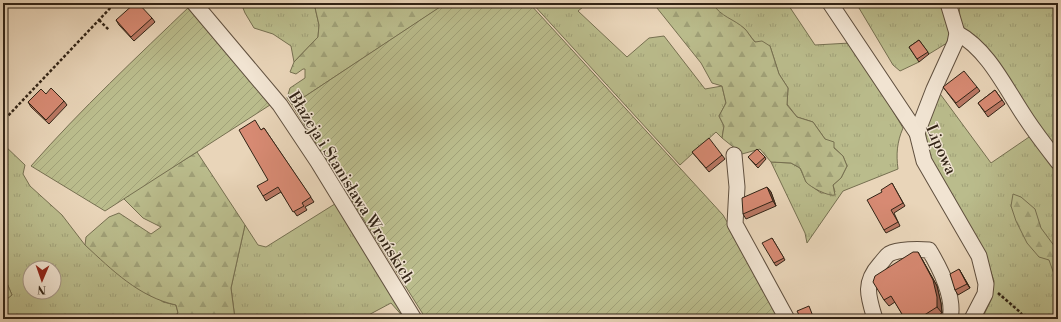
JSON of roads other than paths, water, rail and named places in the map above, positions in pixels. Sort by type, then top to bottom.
[{"type":"street","name":"Błażeja i Stanisława Wrońskich","points":[[194,3],[280,105],[318,162],[414,319]]},
{"type":"street","name":"Lipowa","points":[[830,3],[917,133],[924,161],[979,256],[986,284],[985,294],[972,319]]},
{"type":"street","points":[[917,133],[934,89],[955,43],[957,33],[948,3]]},
{"type":"street","points":[[957,33],[970,41],[986,58],[1028,122],[1058,162]]},
{"type":"street","points":[[734,155],[737,188],[734,224],[787,319]]},
{"type":"street","points":[[875,319],[870,303],[868,289],[871,274],[889,254],[912,249],[929,250],[941,269],[953,310],[950,319]]}]
